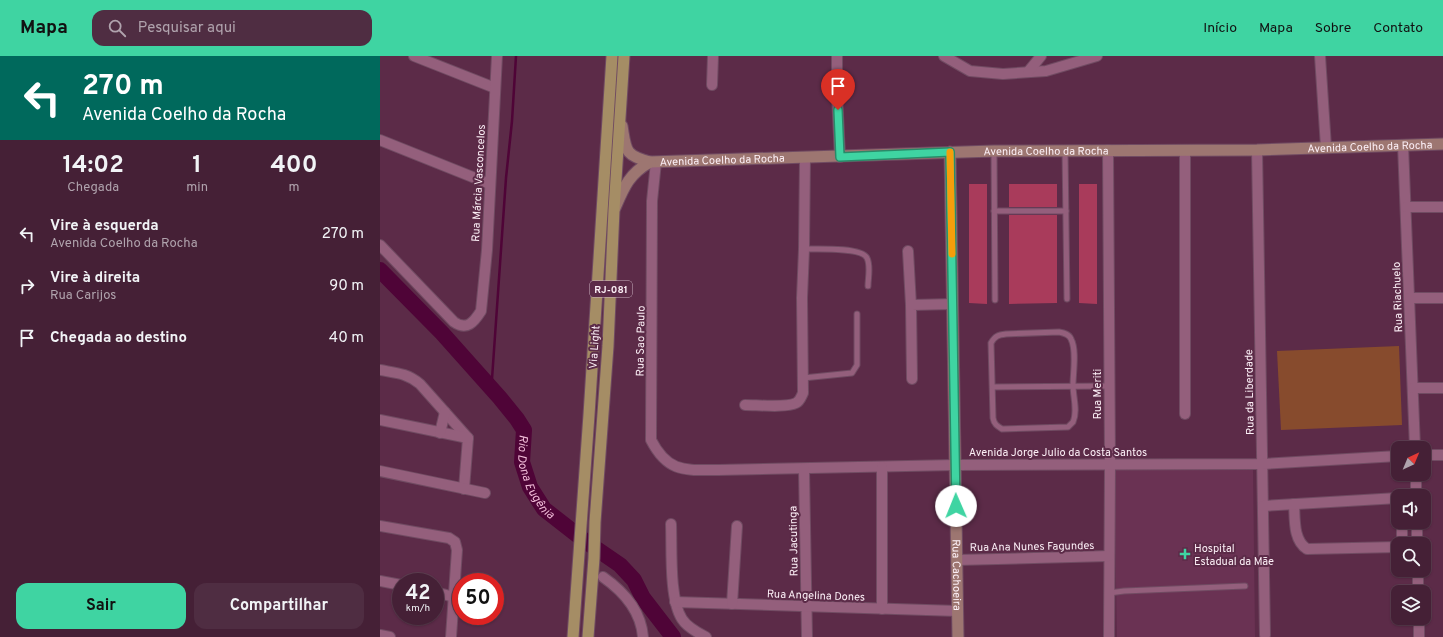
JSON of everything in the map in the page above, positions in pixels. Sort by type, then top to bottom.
[{"type":"main road","name":"Via Light","points":[[573,637],[612,56]]},
{"type":"main road","name":"Via Light","points":[[588,637],[608,346],[614,210],[624,56]]},
{"type":"main road","name":"Avenida Coelho da Rocha","points":[[620,116],[626,149],[629,154],[636,158],[653,162],[840,157],[950,152],[1066,150],[1257,150],[1443,144]]},
{"type":"main road","name":"Rua Cachoeira","points":[[950,152],[958,637]]},
{"type":"main road","name":"Avenida Coelho da Rocha","points":[[614,210],[630,177],[637,171],[653,162]]},
{"type":"street","points":[[414,56],[495,88]]},
{"type":"street","name":"Rua Márcia Vasconcelos","points":[[380,245],[454,322],[460,326],[470,324],[477,318],[481,311],[487,250],[497,56]]},
{"type":"street","points":[[712,85],[713,56]]},
{"type":"street","points":[[837,56],[840,157]]},
{"type":"street","points":[[944,56],[970,71],[1003,74],[1046,71],[1098,56]]},
{"type":"street","points":[[1028,72],[1041,56]]},
{"type":"street","points":[[1320,56],[1326,147]]},
{"type":"street","points":[[380,140],[490,184]]},
{"type":"street","name":"Rua Riachuelo","points":[[1403,145],[1415,441]]},
{"type":"street","name":"Rua Meriti","points":[[1108,150],[1110,464],[1109,637]]},
{"type":"street","name":"Rua da Liberdade","points":[[1257,150],[1265,635]]},
{"type":"street","points":[[1185,151],[1185,414]]},
{"type":"street","points":[[745,406],[781,406],[795,404],[800,400],[803,393],[802,298],[805,158]]},
{"type":"street","name":"Rua Sao Paulo","points":[[653,162],[651,440],[657,453],[670,464],[684,470],[718,470]]},
{"type":"street","points":[[1406,207],[1443,207]]},
{"type":"street","points":[[908,251],[911,305],[912,379]]},
{"type":"street","points":[[1409,298],[1443,298]]},
{"type":"street","points":[[911,305],[953,304]]},
{"type":"street","points":[[380,370],[405,374],[413,378],[468,438],[464,489]]},
{"type":"street","points":[[1413,388],[1443,388]]},
{"type":"street","points":[[440,433],[445,412]]},
{"type":"street","points":[[380,420],[468,438]]},
{"type":"street","points":[[1431,455],[1443,455]]},
{"type":"street","name":"Avenida Jorge Julio da Costa Santos","points":[[718,470],[955,465],[1262,464],[1391,456]]},
{"type":"street","points":[[882,466],[882,608]]},
{"type":"street","name":"Rua Jacutinga","points":[[804,469],[806,637]]},
{"type":"street","points":[[380,471],[485,493]]},
{"type":"street","points":[[1263,506],[1391,498]]},
{"type":"street","points":[[1294,504],[1297,538],[1300,545],[1307,549],[1391,547]]},
{"type":"street","points":[[671,524],[675,602],[682,619],[696,632],[706,637]]},
{"type":"street","points":[[380,526],[449,538],[455,542],[457,550],[456,573]]},
{"type":"street","points":[[732,604],[737,526]]},
{"type":"street","points":[[1402,530],[1402,537]]},
{"type":"street","name":"Rua Ana Nunes Fagundes","points":[[957,560],[1109,556]]},
{"type":"street","points":[[603,576],[626,597],[637,613],[643,637]]},
{"type":"street","points":[[380,581],[392,583]]},
{"type":"street","name":"Rua Angelina Dones","points":[[675,602],[958,611]]},
{"type":"street","points":[[451,637],[452,624]]},
{"type":"street","points":[[1419,625],[1420,637]]},
{"type":"street","points":[[380,635],[390,637]]},
{"type":"lane","points":[[1066,150],[1067,298]]},
{"type":"lane","points":[[994,151],[995,300]]},
{"type":"lane","points":[[994,211],[1066,211]]},
{"type":"lane","points":[[804,249],[850,250],[862,252],[867,256],[868,261],[868,286]]},
{"type":"lane","points":[[803,378],[852,374],[857,365],[857,314]]},
{"type":"lane","points":[[1059,332],[1066,333],[1070,336],[1073,341],[1074,356],[1073,386],[1075,419],[1068,427],[1042,429],[1002,429],[994,424],[993,387],[991,343],[998,335],[1059,332]]},
{"type":"lane","points":[[993,387],[1109,386]]},
{"type":"lane","points":[[1109,593],[1124,591],[1245,586]]},
{"type":"shaded area","points":[[1399,346],[1402,425],[1281,430],[1277,351]]},
{"type":"shaded area","name":"Hospital Estadual da Mãe","points":[[1114,467],[1253,470],[1255,637],[1117,637]]},
{"type":"building","points":[[969,184],[987,184],[987,304],[969,303]]},
{"type":"building","points":[[1009,184],[1057,184],[1057,207],[1009,207]]},
{"type":"building","points":[[1079,184],[1097,184],[1097,304],[1079,303]]},
{"type":"building","points":[[1009,215],[1057,215],[1057,303],[1009,304]]},
{"type":"waterway","points":[[500,398],[492,379],[516,56]]},
{"type":"waterway","name":"Rio Dona Eugênia","points":[[380,270],[442,333],[517,419],[524,430],[522,462],[530,487],[544,509],[585,541],[620,565],[634,580],[643,598],[673,637]]},
{"type":"slow traffic","points":[[950,152],[952,254]]},
{"type":"place","name":"Hospital Estadual da Mãe","points":[[1185,554]]},
{"type":"route","points":[[838,110],[840,157],[950,152],[956,506]]}]
